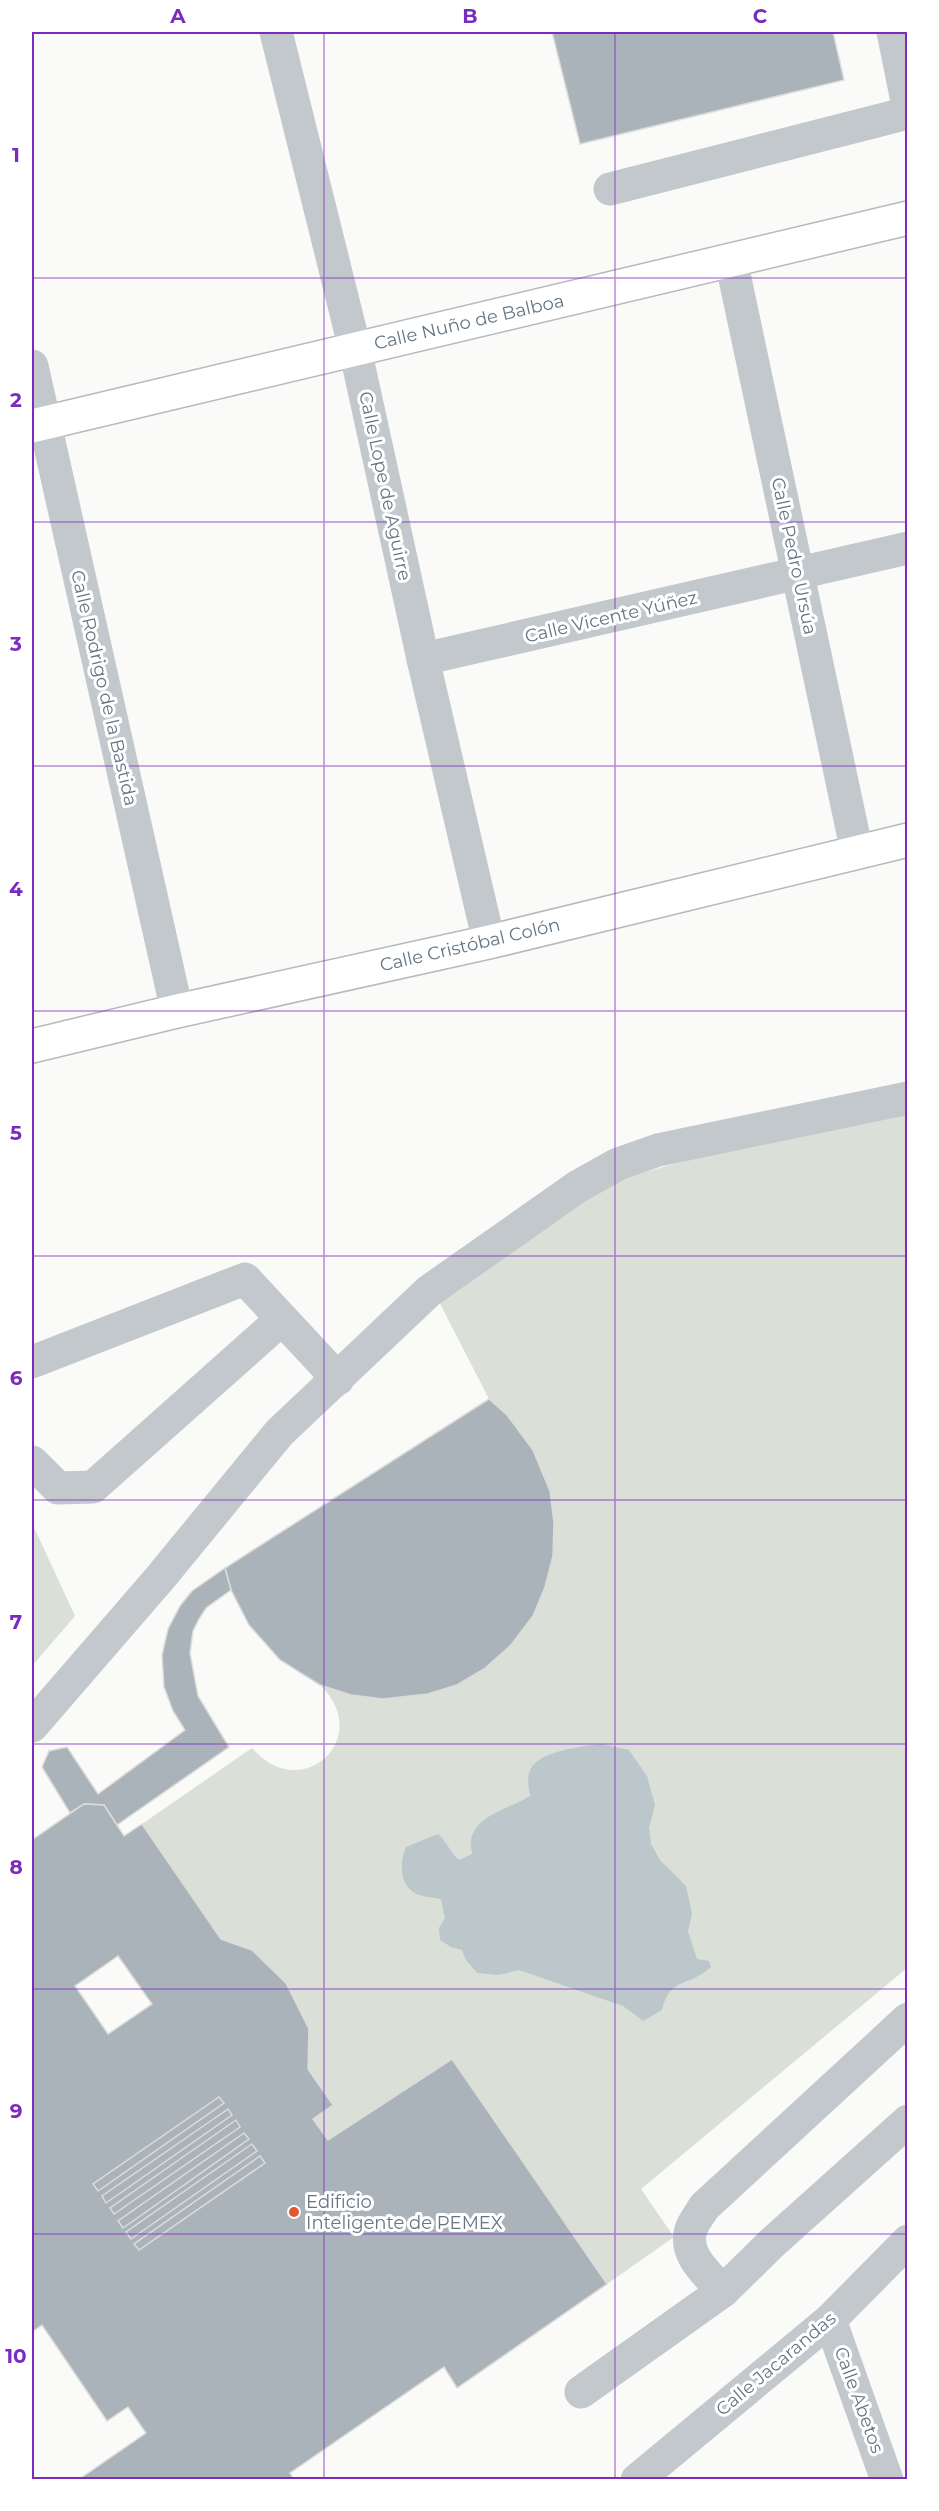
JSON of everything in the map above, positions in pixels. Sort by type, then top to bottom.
[{"type":"main road","name":"Calle Nuño de Balboa","points":[[38,424],[908,218]]},
{"type":"main road","name":"Calle Cristóbal Colón","points":[[32,1046],[177,1011],[489,942],[908,840]]},
{"type":"street","name":"Calle Lope de Aguirre","points":[[276,32],[355,349],[423,659],[489,942]]},
{"type":"street","points":[[893,32],[908,106]]},
{"type":"street","points":[[610,189],[908,113]]},
{"type":"street","name":"Calle Pedro Ursúa","points":[[731,260],[857,852]]},
{"type":"street","name":"Calle Rodrigo de la Bastida","points":[[32,366],[38,424],[177,1011]]},
{"type":"street","name":"Calle Vicente Yúñez","points":[[423,659],[908,548]]},
{"type":"street","points":[[32,1726],[160,1578],[279,1433],[429,1291],[577,1187],[618,1164],[658,1150],[908,1098]]},
{"type":"street","points":[[32,1362],[245,1279],[338,1379]]},
{"type":"street","points":[[32,1462],[58,1488],[93,1487],[282,1319]]},
{"type":"street","points":[[723,2291],[700,2267],[691,2249],[691,2229],[704,2207],[908,2019]]},
{"type":"street","points":[[581,2392],[723,2291],[772,2243],[908,2121]]},
{"type":"street","name":"Calle Jacarandas","points":[[637,2480],[830,2320],[908,2241]]},
{"type":"street","name":"Calle Abetos","points":[[830,2320],[887,2480]]},
{"type":"shaded area","points":[[907,1099],[907,1968],[641,2189],[674,2237],[607,2284],[328,2140],[313,2119],[333,2105],[308,2069],[309,2029],[286,1983],[252,1950],[221,1939],[142,1824],[252,1748],[272,1764],[291,1770],[310,1767],[325,1758],[336,1743],[340,1725],[335,1705],[320,1685],[351,1695],[383,1699],[428,1694],[457,1685],[533,1616],[545,1587],[553,1556],[554,1523],[550,1491],[533,1450],[507,1415],[489,1399],[433,1290],[573,1192]]},
{"type":"shaded area","points":[[32,1523],[75,1616],[32,1666]]},
{"type":"shaded area","points":[[601,1744],[629,1750],[647,1776],[655,1805],[649,1828],[651,1844],[660,1860],[686,1886],[692,1914],[688,1931],[697,1959],[709,1961],[711,1967],[675,1987],[665,1999],[662,2010],[643,2021],[623,2006],[519,1970],[498,1975],[477,1973],[466,1960],[462,1950],[451,1947],[440,1940],[439,1928],[445,1918],[441,1899],[413,1892],[405,1883],[402,1871],[406,1847],[438,1834],[459,1860],[472,1854],[471,1840],[480,1824],[487,1818],[530,1796],[529,1775],[536,1762],[563,1750]]},
{"type":"building","points":[[552,32],[833,32],[844,80],[580,144]]},
{"type":"building","points":[[489,1399],[507,1415],[533,1450],[550,1491],[554,1523],[553,1556],[545,1587],[533,1616],[511,1645],[484,1669],[457,1685],[428,1694],[383,1699],[351,1695],[320,1685],[280,1660],[249,1625],[231,1590],[225,1568]]},
{"type":"building","points":[[225,1568],[231,1590],[206,1608],[193,1631],[190,1653],[198,1696],[229,1747],[117,1825],[104,1805],[84,1804],[70,1813],[42,1767],[49,1751],[67,1747],[98,1794],[185,1730],[173,1711],[164,1687],[162,1655],[168,1629],[180,1606],[192,1591]]},
{"type":"building","name":"Edificio Inteligente de PEMEX","points":[[84,1804],[104,1805],[124,1836],[142,1824],[221,1939],[252,1950],[286,1983],[309,2029],[308,2069],[333,2105],[313,2119],[328,2140],[452,2059],[607,2284],[457,2388],[444,2367],[290,2473],[294,2480],[78,2480],[146,2433],[128,2407],[107,2421],[42,2325],[32,2332],[32,1840]],"holes":[[[118,1956],[152,2004],[108,2034],[75,1986]]]},
{"type":"building","points":[[219,2097],[224,2103],[98,2191],[93,2184]]},
{"type":"building","points":[[228,2109],[232,2115],[106,2203],[102,2196]]},
{"type":"building","points":[[236,2120],[240,2127],[114,2214],[110,2208]]},
{"type":"building","points":[[244,2133],[249,2139],[123,2228],[118,2221]]},
{"type":"building","points":[[252,2144],[257,2151],[131,2239],[126,2232]]},
{"type":"building","points":[[260,2156],[265,2163],[139,2250],[134,2244]]},
{"type":"place","name":"Edificio Inteligente de PEMEX","points":[[294,2212]]}]
